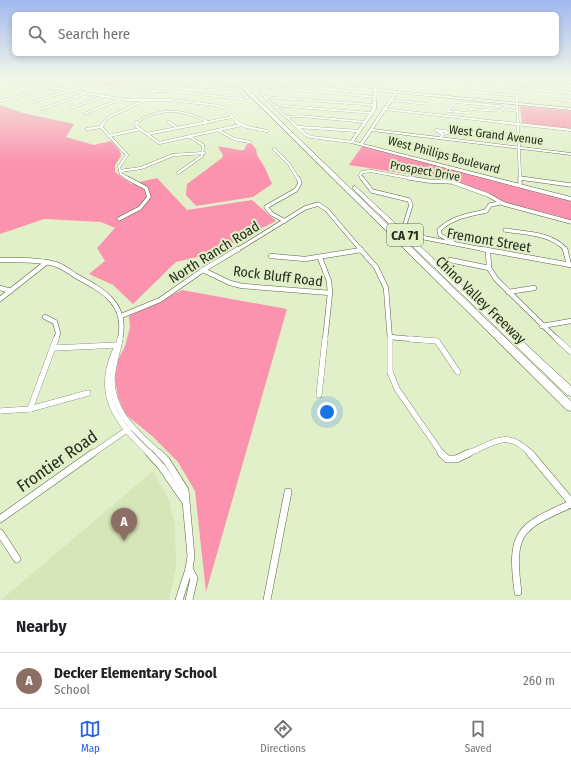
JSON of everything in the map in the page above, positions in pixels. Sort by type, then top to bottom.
[{"type":"highway","name":"Chino Valley Freeway","points":[[264,107],[571,407]]},
{"type":"highway","name":"Chino Valley Freeway","points":[[265,107],[571,392]]},
{"type":"street","points":[[84,114],[101,107]]},
{"type":"street","points":[[87,129],[101,127],[107,118],[131,107]]},
{"type":"street","points":[[221,107],[224,108],[232,118],[241,125],[267,131]]},
{"type":"street","points":[[275,107],[298,127],[359,131]]},
{"type":"street","points":[[297,107],[372,113]]},
{"type":"street","points":[[352,142],[372,113],[374,107]]},
{"type":"street","points":[[451,107],[447,111],[457,115],[469,113],[470,109],[502,109]]},
{"type":"street","points":[[492,107],[517,111]]},
{"type":"street","points":[[517,107],[520,185]]},
{"type":"street","points":[[549,107],[571,109]]},
{"type":"street","points":[[361,144],[384,109],[457,115],[571,130]]},
{"type":"street","points":[[206,122],[196,114],[159,111],[136,123],[140,129],[159,143],[241,125]]},
{"type":"street","points":[[286,117],[300,116],[366,122]]},
{"type":"street","points":[[147,134],[232,118]]},
{"type":"street","points":[[169,122],[177,128]]},
{"type":"street","points":[[101,127],[125,151],[127,155],[119,167],[120,171],[125,177],[146,188],[149,197],[139,209],[119,219]]},
{"type":"street","name":"West Phillips Boulevard","points":[[298,127],[312,137],[361,144],[571,199]]},
{"type":"street","points":[[109,136],[140,129]]},
{"type":"street","points":[[218,130],[234,139],[250,142]]},
{"type":"street","name":"West Grand Avenue","points":[[371,130],[442,136],[518,148],[571,154]]},
{"type":"street","points":[[190,137],[202,145],[204,152]]},
{"type":"street","points":[[274,150],[279,153],[300,183],[296,190],[266,207],[272,214],[284,221]]},
{"type":"street","points":[[120,171],[140,168],[173,155],[204,152]]},
{"type":"street","points":[[178,173],[198,160],[204,152]]},
{"type":"street","name":"Prospect Drive","points":[[407,227],[405,224],[411,202],[405,198],[372,191],[360,177],[361,174],[366,171],[428,181],[452,182],[488,195],[502,203],[571,222]]},
{"type":"street","points":[[520,178],[571,185]]},
{"type":"street","points":[[462,246],[440,236],[439,230],[454,219],[486,211],[490,205],[502,203]]},
{"type":"street","name":"North Ranch Road","points":[[121,316],[160,300],[204,270],[305,208],[318,204],[327,210],[361,250]]},
{"type":"street","name":"Fremont Street","points":[[407,227],[425,238],[488,251],[570,265]]},
{"type":"street","points":[[505,230],[544,237],[558,242],[566,250],[570,265]]},
{"type":"street","points":[[271,256],[282,259],[320,258],[361,250],[376,266],[386,288],[390,337],[390,372],[397,389],[416,415],[438,451],[447,459],[456,459],[504,439],[513,439],[523,445],[571,503],[529,525],[522,535],[517,546],[515,561],[518,592]]},
{"type":"street","points":[[488,251],[489,268],[496,279],[542,326],[571,352]]},
{"type":"street","points":[[319,394],[330,293],[329,281],[320,258]]},
{"type":"street","points":[[0,260],[47,262],[63,268],[97,287],[114,302],[121,316],[122,331],[110,364],[108,389],[111,406],[128,429],[162,467],[178,494],[185,501],[189,526],[190,569],[179,600]]},
{"type":"street","points":[[450,260],[489,268]]},
{"type":"street","points":[[0,299],[47,262]]},
{"type":"street","name":"Rock Bluff Road","points":[[204,270],[230,283],[242,286],[330,293]]},
{"type":"street","points":[[0,288],[11,291]]},
{"type":"street","points":[[508,292],[534,288]]},
{"type":"street","points":[[30,409],[36,387],[54,348],[58,334],[55,322],[45,317]]},
{"type":"street","points":[[542,326],[571,321]]},
{"type":"street","points":[[390,337],[437,341],[458,372]]},
{"type":"street","points":[[54,348],[118,345]]},
{"type":"street","points":[[0,411],[30,409],[88,393]]},
{"type":"street","name":"Frontier Road","points":[[0,519],[128,429]]},
{"type":"street","points":[[269,600],[288,492]]},
{"type":"street","points":[[0,533],[17,559]]},
{"type":"street","points":[[189,600],[194,578],[190,569]]},
{"type":"shaded area","points":[[0,107],[6,107],[23,113],[74,124],[66,137],[94,145],[111,141],[120,151],[121,156],[115,165],[115,172],[131,184],[157,178],[187,210],[252,200],[276,221],[210,254],[176,262],[133,304],[113,285],[89,274],[105,261],[97,248],[115,228],[101,222],[44,219],[0,234]]},
{"type":"shaded area","points":[[520,107],[571,111],[571,129],[522,123]]},
{"type":"shaded area","points":[[247,144],[252,144],[256,149],[257,155],[272,184],[253,197],[196,206],[186,195],[187,184],[222,158],[223,155],[218,147],[244,150]]},
{"type":"shaded area","points":[[363,145],[571,201],[571,221],[555,215],[515,206],[453,181],[349,165]]},
{"type":"shaded area","points":[[182,290],[287,309],[206,592],[195,491],[178,462],[152,436],[125,414],[118,397],[115,379],[118,360],[125,346],[130,327],[129,316]]},
{"type":"shaded area","points":[[153,471],[168,498],[175,524],[176,568],[169,600],[1,600]]},
{"type":"place","name":"Decker Elementary School","points":[[124,541]]}]
